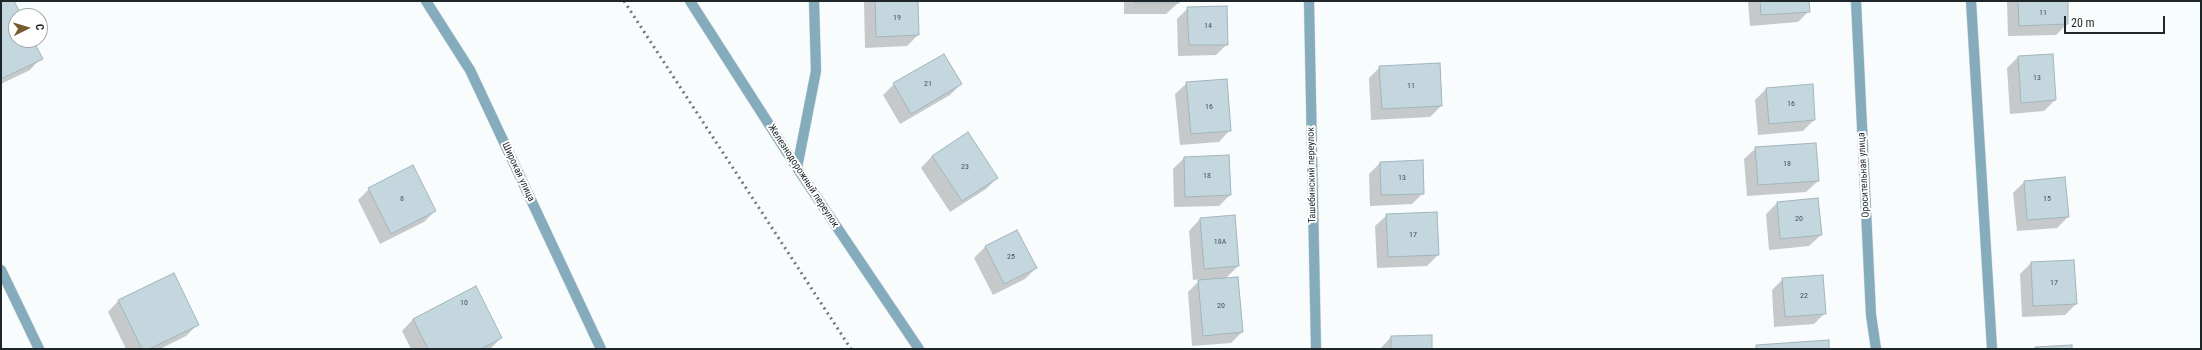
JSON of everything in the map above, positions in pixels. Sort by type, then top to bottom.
[{"type":"street","name":"Широкая улица","points":[[426,1],[470,70],[601,349]]},
{"type":"street","name":"Железнодорожный переулок","points":[[690,1],[797,168],[919,349]]},
{"type":"street","points":[[797,168],[816,71],[814,1]]},
{"type":"street","name":"Ташебинский переулок","points":[[1309,1],[1316,349]]},
{"type":"street","name":"Оросительная улица","points":[[1856,1],[1871,315],[1876,349]]},
{"type":"street","points":[[1971,1],[1992,349]]},
{"type":"street","points":[[1,270],[40,349]]},
{"type":"building","points":[[1,1],[14,1],[18,8],[8,8],[8,48],[37,48],[43,59],[1,79]]},
{"type":"building","points":[[875,1],[918,1],[919,35],[876,37]]},
{"type":"building","points":[[1135,1],[1179,1],[1179,3],[1135,3]]},
{"type":"building","points":[[1760,1],[1809,1],[1810,12],[1761,15]]},
{"type":"building","points":[[2018,1],[2068,1],[2068,24],[2019,26]]},
{"type":"building","points":[[1227,6],[1228,45],[1189,45],[1187,7]]},
{"type":"building","points":[[944,54],[962,84],[911,114],[893,83]]},
{"type":"building","points":[[2053,54],[2056,100],[2021,103],[2018,56]]},
{"type":"building","points":[[1440,63],[1442,106],[1382,109],[1379,66]]},
{"type":"building","points":[[1227,79],[1231,131],[1191,134],[1186,82]]},
{"type":"building","points":[[1813,84],[1815,120],[1769,124],[1766,88]]},
{"type":"building","points":[[968,132],[998,178],[962,201],[932,156]]},
{"type":"building","points":[[1816,143],[1819,181],[1758,185],[1755,147]]},
{"type":"building","points":[[1229,155],[1231,195],[1185,197],[1184,157]]},
{"type":"building","points":[[1423,160],[1424,194],[1381,195],[1380,162]]},
{"type":"building","points":[[413,165],[436,211],[391,234],[368,188]]},
{"type":"building","points":[[2065,177],[2069,217],[2027,220],[2024,181]]},
{"type":"building","points":[[1818,198],[1822,235],[1780,239],[1777,202]]},
{"type":"building","points":[[1437,212],[1439,255],[1388,257],[1386,214]]},
{"type":"building","points":[[1235,215],[1239,266],[1204,269],[1200,218]]},
{"type":"building","points":[[1017,230],[1037,268],[1004,284],[985,246]]},
{"type":"building","points":[[2074,260],[2077,304],[2033,306],[2031,262]]},
{"type":"building","points":[[174,273],[199,325],[149,349],[142,349],[118,300]]},
{"type":"building","points":[[1823,275],[1826,314],[1785,317],[1782,278]]},
{"type":"building","points":[[1238,277],[1243,332],[1203,336],[1198,280]]},
{"type":"building","points":[[476,286],[502,338],[481,349],[428,349],[413,319]]},
{"type":"building","points":[[1432,335],[1432,349],[1391,349],[1391,336]]},
{"type":"building","points":[[1829,340],[1829,349],[1756,349],[1756,345]]},
{"type":"building","points":[[2072,345],[2072,349],[2035,349],[2035,347]]},
{"type":"railway","points":[[624,1],[851,349]]}]
